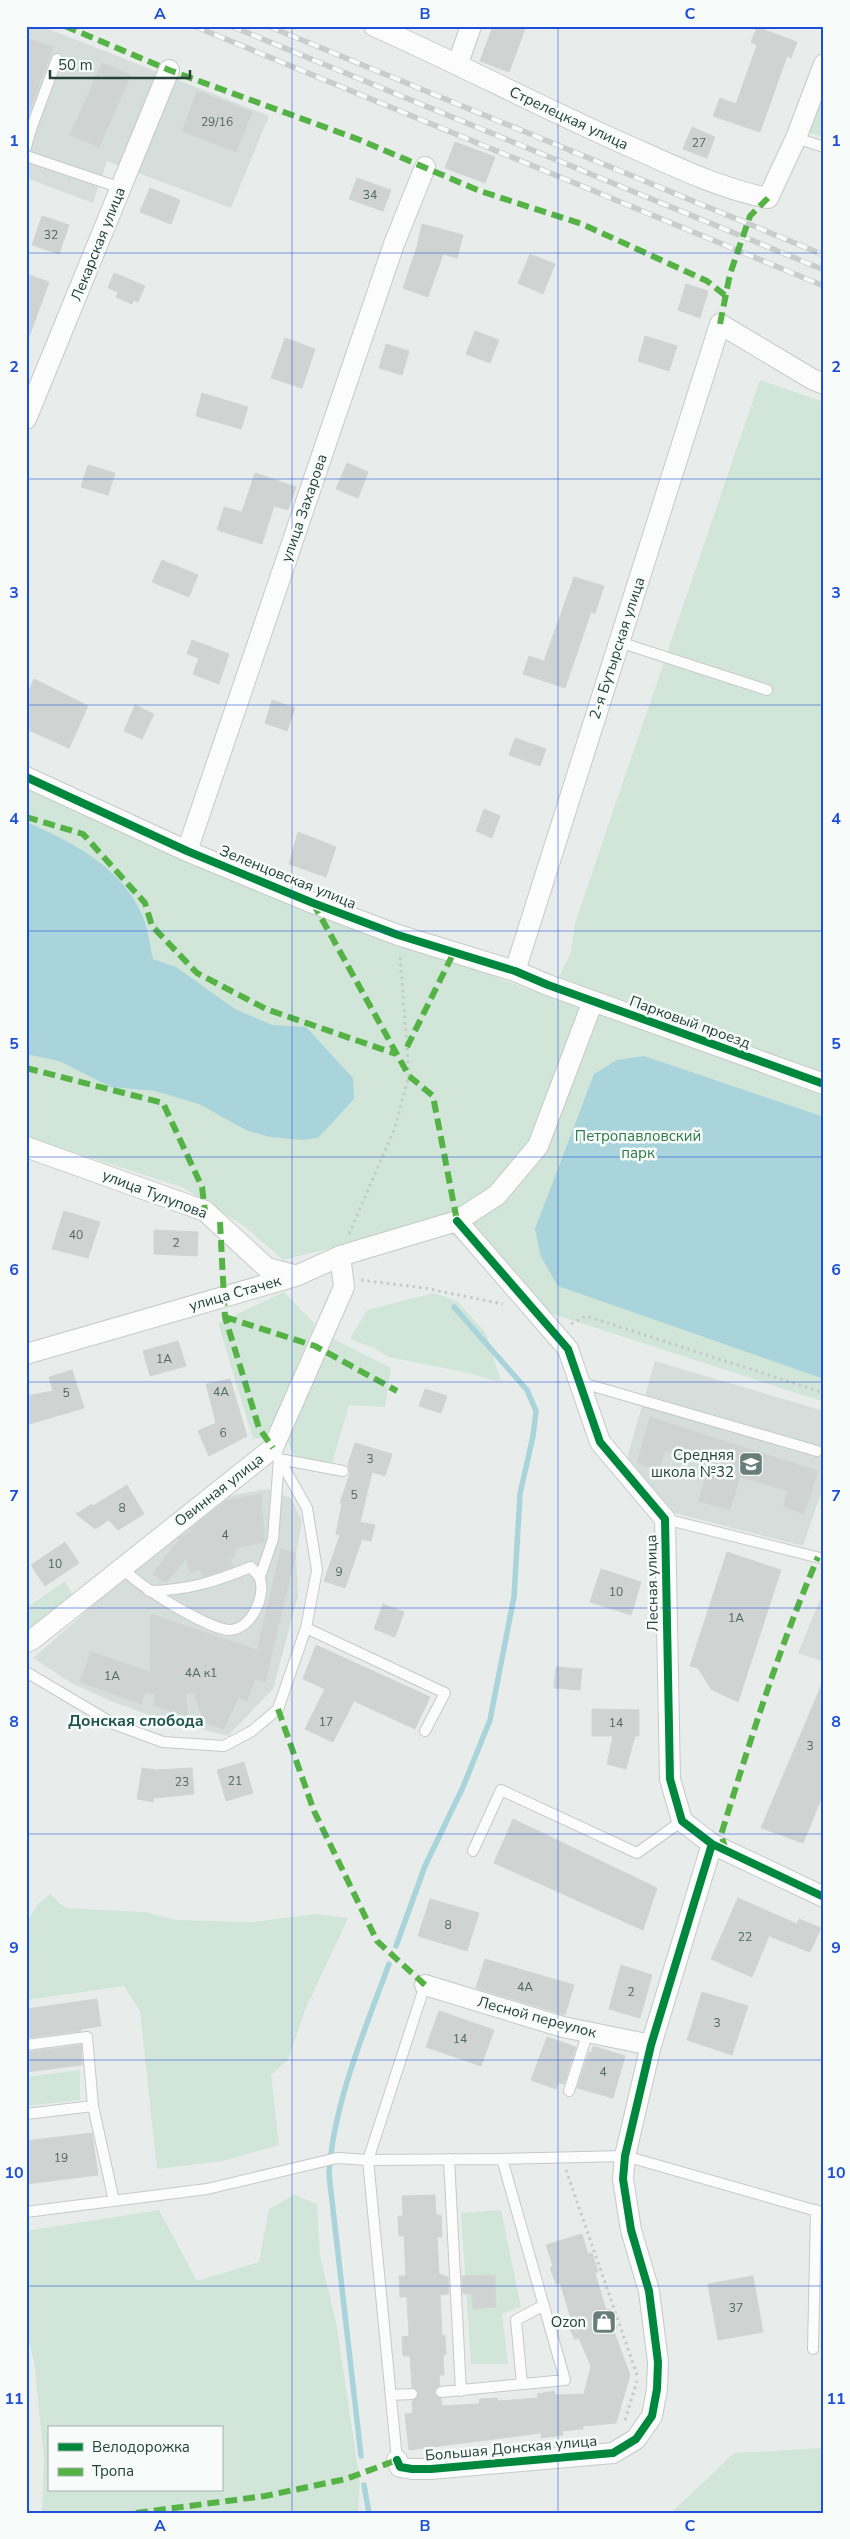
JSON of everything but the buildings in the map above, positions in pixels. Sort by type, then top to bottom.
[{"type":"street","name":"Стрелецкая улица","points":[[374,26],[458,63],[569,120],[727,188],[768,198],[796,138]]},
{"type":"street","points":[[458,63],[471,26]]},
{"type":"street","points":[[796,138],[824,64]]},
{"type":"street","name":"Лекарская улица","points":[[26,419],[169,70]]},
{"type":"street","name":"улица Захарова","points":[[187,851],[394,244],[425,167]]},
{"type":"street","name":"2-я Бутырская улица","points":[[515,971],[720,324],[812,379],[824,384]]},
{"type":"street","name":"Зеленцовская улица","points":[[26,777],[187,851],[313,903],[398,935],[515,971],[548,985]]},
{"type":"street","name":"Парковый проезд","points":[[548,985],[824,1084]]},
{"type":"street","name":"улица Стачек","points":[[26,1354],[296,1276],[340,1256],[450,1224],[497,1195],[538,1146],[593,1001]]},
{"type":"street","name":"улица Тулупова","points":[[26,1147],[205,1211],[220,1222],[241,1246],[267,1268],[296,1276]]},
{"type":"street","name":"Лесная улица","points":[[450,1224],[568,1349],[600,1442],[664,1519],[670,1779],[682,1821]]},
{"type":"street","name":"Овинная улица","points":[[26,1642],[33,1639],[122,1567],[276,1454],[344,1288],[340,1256]]},
{"type":"street","points":[[682,1821],[712,1844],[824,1896]]},
{"type":"street","points":[[625,2156],[650,2045],[712,1844]]},
{"type":"street","name":"Лесной переулок","points":[[425,1985],[563,2027],[650,2045]]},
{"type":"street","name":"Большая Донская улица","points":[[397,2460],[400,2467],[431,2469],[613,2453],[636,2439],[652,2416],[657,2389],[658,2362],[649,2291],[631,2230],[623,2179],[625,2156]]},
{"type":"lane","points":[[26,148],[28,127],[57,59]]},
{"type":"lane","points":[[796,138],[824,148]]},
{"type":"lane","points":[[26,156],[121,188]]},
{"type":"lane","points":[[619,642],[767,690]]},
{"type":"lane","points":[[579,1382],[816,1451]]},
{"type":"lane","points":[[276,1454],[343,1471]]},
{"type":"lane","points":[[122,1567],[128,1575],[149,1591],[206,1622],[230,1630],[245,1623],[258,1604],[262,1591],[260,1577],[273,1538],[276,1454]]},
{"type":"lane","points":[[26,1672],[114,1724],[163,1742],[224,1746],[252,1731],[278,1709],[306,1628],[317,1570],[307,1508],[276,1454]]},
{"type":"lane","name":"Лесная улица","points":[[664,1519],[824,1559]]},
{"type":"lane","points":[[149,1591],[182,1590],[217,1581],[251,1567],[260,1577]]},
{"type":"lane","points":[[306,1628],[445,1693],[425,1731]]},
{"type":"lane","points":[[473,1851],[501,1790],[636,1853],[682,1821]]},
{"type":"lane","points":[[397,2460],[368,2160],[425,1985]]},
{"type":"lane","points":[[569,2091],[588,2032]]},
{"type":"lane","points":[[26,2045],[87,2037],[92,2106],[114,2201]]},
{"type":"lane","points":[[26,2114],[92,2106]]},
{"type":"lane","points":[[26,2212],[207,2188],[337,2158],[368,2160],[625,2156],[820,2212],[813,2349]]},
{"type":"lane","points":[[449,2159],[462,2391]]},
{"type":"lane","points":[[441,2392],[565,2380],[502,2159]]},
{"type":"lane","points":[[522,2384],[516,2320],[544,2305]]},
{"type":"lane","points":[[391,2395],[412,2394]]},
{"type":"path","points":[[340,1256],[394,1130],[409,1076],[398,935]]},
{"type":"path","points":[[342,1278],[424,1288],[512,1306]]},
{"type":"path","points":[[555,1334],[586,1316],[824,1393]]},
{"type":"shaded area","points":[[26,26],[41,26],[269,116],[231,208],[107,161],[93,203],[26,178]]},
{"type":"shaded area","points":[[655,1361],[824,1411],[824,1484],[803,1546],[666,1511],[626,1461]]},
{"type":"shaded area","points":[[267,1489],[291,1498],[302,1521],[296,1553],[298,1596],[273,1689],[228,1736],[152,1716],[113,1702],[73,1684],[33,1658],[216,1498]]},
{"type":"shaded area","points":[[824,1590],[824,1662],[798,1653]]},
{"type":"green space","points":[[824,94],[824,137],[809,133]]},
{"type":"green space","name":"Петропавловский парк","points":[[760,380],[824,402],[824,1402],[550,1313],[436,1222],[283,1260],[244,1226],[182,1187],[26,1137],[26,786],[248,881],[535,992],[560,975],[571,952],[575,923]]},
{"type":"green space","points":[[284,1292],[315,1324],[267,1437],[253,1439],[218,1323]]},
{"type":"green space","points":[[434,1293],[457,1301],[486,1333],[501,1382],[464,1372],[388,1357],[374,1348],[350,1339],[367,1310]]},
{"type":"green space","points":[[330,1337],[391,1368],[385,1407],[349,1405],[332,1463],[295,1457],[285,1436]]},
{"type":"green space","points":[[65,1581],[72,1594],[26,1636],[26,1608]]},
{"type":"green space","points":[[50,1894],[65,1908],[145,1912],[176,1920],[254,1922],[315,1914],[348,1918],[305,2010],[288,2060],[271,2075],[279,2145],[223,2161],[157,2169],[140,2011],[124,1986],[26,2000],[26,1923],[38,1904]]},
{"type":"green space","points":[[80,2070],[80,2100],[26,2106],[26,2077]]},
{"type":"green space","points":[[294,2195],[317,2204],[320,2256],[336,2322],[360,2482],[358,2513],[42,2513],[44,2457],[34,2361],[26,2330],[26,2231],[159,2210],[197,2281],[259,2262],[269,2209]]},
{"type":"green space","points":[[501,2210],[521,2307],[502,2314],[508,2364],[471,2364],[461,2213]]},
{"type":"green space","points":[[824,2448],[824,2513],[671,2513],[734,2453]]},
{"type":"water","points":[[26,822],[78,848],[110,871],[123,884],[143,917],[153,959],[176,967],[235,1009],[272,1025],[306,1027],[353,1078],[354,1099],[318,1138],[303,1140],[270,1137],[246,1130],[199,1104],[155,1091],[111,1087],[59,1061],[26,1054]]},
{"type":"water","points":[[644,1056],[824,1117],[824,1379],[558,1286],[541,1257],[535,1229],[594,1074],[617,1060]]},
{"type":"waterway","points":[[396,1946],[425,1866],[463,1787],[490,1720],[514,1597],[520,1494],[533,1436],[536,1411],[527,1390],[454,1307]]},
{"type":"waterway","points":[[361,2456],[329,2174],[332,2148],[343,2094],[389,1964]]},
{"type":"waterway","points":[[364,2485],[369,2513]]},
{"type":"railway","points":[[194,26],[824,286]]},
{"type":"railway","points":[[231,26],[824,270]]},
{"type":"railway","points":[[268,26],[824,255]]},
{"type":"marked path","points":[[65,26],[169,70],[360,140],[480,191],[582,224],[707,281],[727,297]]},
{"type":"marked path","points":[[720,324],[730,274],[750,216],[768,198]]},
{"type":"marked path","points":[[26,817],[83,834],[145,903],[152,926],[197,973],[266,1009],[396,1054]]},
{"type":"marked path","points":[[313,903],[409,1076],[433,1096],[457,1221]]},
{"type":"marked path","points":[[407,1047],[454,952]]},
{"type":"marked path","points":[[26,1068],[163,1103],[202,1187],[205,1211]]},
{"type":"marked path","points":[[220,1222],[225,1317],[259,1428],[273,1448]]},
{"type":"marked path","points":[[225,1317],[315,1346],[397,1391]]},
{"type":"marked path","points":[[726,1850],[721,1835],[778,1660],[818,1557]]},
{"type":"marked path","points":[[278,1709],[314,1811],[377,1941],[425,1985]]},
{"type":"marked path","points":[[136,2513],[265,2496],[346,2479],[397,2460]]},
{"type":"cycle path","points":[[26,777],[187,851],[313,903],[398,935],[515,971],[548,985],[824,1084]]},
{"type":"cycle path","points":[[457,1221],[568,1349],[600,1442],[665,1519],[670,1779],[682,1821],[712,1844],[824,1897]]},
{"type":"cycle path","points":[[397,2460],[400,2467],[431,2469],[613,2453],[636,2439],[652,2416],[657,2389],[658,2362],[649,2291],[631,2230],[623,2179],[625,2156],[651,2045],[712,1844]]},
{"type":"place","name":"Средняя школа №32","points":[[751,1464]]},
{"type":"place","name":"Ozon","points":[[604,2322]]},
{"type":"district","name":"Донская слобода","points":[[136,1720]]}]
